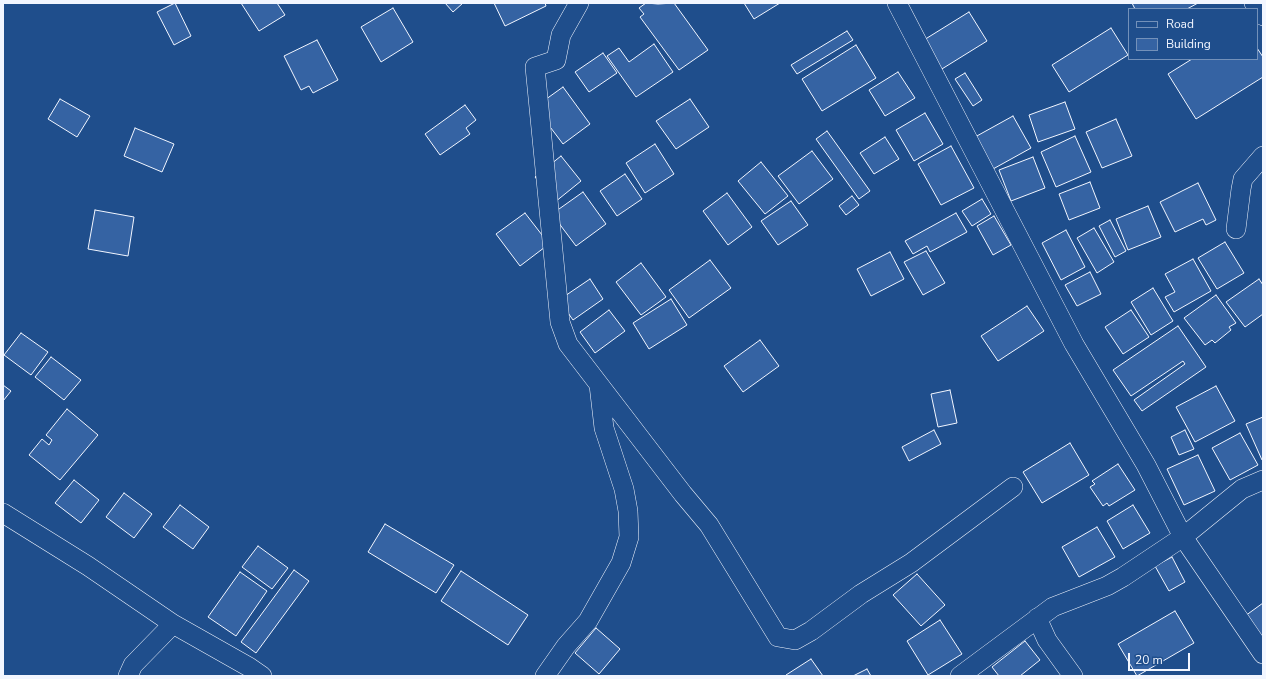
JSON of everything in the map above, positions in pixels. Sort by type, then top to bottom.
[{"type":"street","points":[[579,3],[561,35],[556,60],[535,67],[560,322],[568,344],[683,494],[709,525],[778,637],[795,640],[811,631],[861,594],[911,563],[1013,486]]},
{"type":"street","points":[[897,3],[1074,344],[1146,465],[1183,537],[1263,654]]},
{"type":"street","points":[[1236,229],[1243,179],[1263,156]]},
{"type":"street","points":[[544,676],[566,646],[588,621],[621,563],[629,537],[628,512],[624,489],[604,428],[599,385]]},
{"type":"street","points":[[960,676],[1053,607],[1106,586],[1123,577],[1183,537],[1242,489],[1263,480]]},
{"type":"street","points":[[3,513],[88,566],[173,624],[249,667],[262,676]]},
{"type":"street","points":[[1037,618],[1047,640],[1073,676]]},
{"type":"street","points":[[128,676],[133,665],[173,624]]},
{"type":"building","points":[[175,3],[191,36],[174,45],[157,12]]},
{"type":"building","points":[[241,3],[277,3],[285,15],[259,31]]},
{"type":"building","points":[[445,3],[463,3],[453,12]]},
{"type":"building","points":[[494,3],[545,3],[546,6],[505,26]]},
{"type":"building","points":[[646,3],[674,3],[708,50],[679,70],[640,17],[644,14],[639,8]]},
{"type":"building","points":[[744,3],[780,3],[754,19]]},
{"type":"building","points":[[1132,3],[1198,3],[1189,8],[1134,8]]},
{"type":"building","points":[[393,8],[413,42],[381,62],[361,27]]},
{"type":"building","points":[[969,12],[987,41],[937,72],[919,43]]},
{"type":"building","points":[[1111,28],[1128,55],[1069,92],[1052,65]]},
{"type":"building","points":[[847,31],[853,40],[797,74],[791,65]]},
{"type":"building","points":[[317,40],[338,80],[313,93],[309,86],[301,90],[284,56]]},
{"type":"building","points":[[654,44],[673,72],[636,97],[607,56],[619,48],[629,62]]},
{"type":"building","points":[[856,45],[876,78],[822,111],[802,79]]},
{"type":"building","points":[[1258,50],[1263,57],[1263,77],[1196,119],[1168,74],[1190,60],[1258,60]]},
{"type":"building","points":[[603,53],[617,73],[589,92],[575,72]]},
{"type":"building","points":[[898,72],[915,98],[885,116],[869,90]]},
{"type":"building","points":[[965,73],[982,100],[973,106],[955,79]]},
{"type":"building","points":[[563,87],[590,124],[563,144],[535,107]]},
{"type":"building","points":[[60,99],[90,116],[77,137],[48,119]]},
{"type":"building","points":[[690,99],[709,127],[676,149],[656,121]]},
{"type":"building","points":[[1065,102],[1075,129],[1038,142],[1029,115]]},
{"type":"building","points":[[465,105],[476,120],[466,128],[470,134],[440,155],[425,134]]},
{"type":"building","points":[[925,113],[943,144],[914,161],[896,130]]},
{"type":"building","points":[[1013,116],[1031,148],[993,169],[975,137]]},
{"type":"building","points":[[1116,119],[1132,156],[1102,168],[1086,132]]},
{"type":"building","points":[[135,128],[174,144],[162,172],[124,156]]},
{"type":"building","points":[[827,131],[870,191],[859,199],[816,139]]},
{"type":"building","points":[[1075,136],[1091,172],[1056,187],[1041,152]]},
{"type":"building","points":[[885,137],[899,159],[874,174],[860,153]]},
{"type":"building","points":[[655,144],[674,174],[645,193],[626,163]]},
{"type":"building","points":[[951,146],[974,188],[941,205],[918,164]]},
{"type":"building","points":[[812,151],[833,179],[799,204],[778,176]]},
{"type":"building","points":[[561,156],[581,181],[555,202],[535,177]]},
{"type":"building","points":[[1033,157],[1045,188],[1011,201],[999,170]]},
{"type":"building","points":[[761,162],[788,196],[765,214],[738,181]]},
{"type":"building","points":[[625,174],[642,199],[617,216],[600,191]]},
{"type":"building","points":[[1090,182],[1100,208],[1069,220],[1059,194]]},
{"type":"building","points":[[1198,183],[1216,220],[1206,225],[1203,219],[1175,232],[1160,202]]},
{"type":"building","points":[[583,192],[606,224],[576,246],[552,214]]},
{"type":"building","points":[[727,193],[752,227],[728,245],[703,211]]},
{"type":"building","points":[[852,196],[859,205],[846,215],[839,206]]},
{"type":"building","points":[[982,199],[991,214],[972,226],[962,211]]},
{"type":"building","points":[[791,201],[808,225],[778,245],[761,221]]},
{"type":"building","points":[[1148,206],[1161,237],[1128,250],[1116,219]]},
{"type":"building","points":[[95,210],[134,217],[128,256],[88,249]]},
{"type":"building","points":[[525,213],[549,244],[520,266],[496,234]]},
{"type":"building","points":[[956,213],[967,232],[930,252],[927,246],[913,254],[905,241]]},
{"type":"building","points":[[994,216],[1011,245],[993,255],[977,226]]},
{"type":"building","points":[[1110,220],[1126,251],[1115,257],[1099,226]]},
{"type":"building","points":[[1094,228],[1114,262],[1097,273],[1077,238]]},
{"type":"building","points":[[1066,230],[1085,267],[1061,280],[1042,243]]},
{"type":"building","points":[[1225,242],[1244,273],[1217,289],[1198,258]]},
{"type":"building","points":[[926,251],[945,283],[923,295],[904,262]]},
{"type":"building","points":[[890,252],[904,279],[871,296],[857,269]]},
{"type":"building","points":[[1193,259],[1211,291],[1174,312],[1165,297],[1175,292],[1165,274]]},
{"type":"building","points":[[710,260],[731,288],[689,318],[669,290]]},
{"type":"building","points":[[641,263],[666,297],[641,315],[616,282]]},
{"type":"building","points":[[1090,272],[1101,294],[1077,306],[1065,285]]},
{"type":"building","points":[[590,279],[603,299],[573,320],[559,300]]},
{"type":"building","points":[[1259,279],[1263,285],[1263,314],[1245,327],[1226,302]]},
{"type":"building","points":[[1153,288],[1173,321],[1151,335],[1131,302]]},
{"type":"building","points":[[1216,295],[1236,323],[1229,327],[1231,330],[1215,343],[1212,340],[1205,345],[1184,318]]},
{"type":"building","points":[[671,299],[687,325],[649,349],[633,323]]},
{"type":"building","points":[[1027,306],[1044,331],[998,361],[981,336]]},
{"type":"building","points":[[609,310],[625,331],[595,353],[580,332]]},
{"type":"building","points":[[1131,310],[1149,337],[1123,354],[1105,327]]},
{"type":"building","points":[[1178,326],[1206,367],[1142,411],[1134,400],[1185,364],[1183,361],[1131,396],[1113,370]]},
{"type":"building","points":[[21,333],[48,352],[31,375],[4,355]]},
{"type":"building","points":[[760,340],[779,366],[743,392],[724,366]]},
{"type":"building","points":[[51,357],[81,380],[64,400],[35,377]]},
{"type":"building","points":[[3,385],[11,391],[3,401]]},
{"type":"building","points":[[1216,386],[1235,421],[1195,442],[1176,407]]},
{"type":"building","points":[[950,390],[957,423],[938,427],[931,394]]},
{"type":"building","points":[[67,409],[98,435],[60,480],[29,455],[42,439],[49,445],[52,440],[46,435]]},
{"type":"building","points":[[1263,417],[1263,459],[1262,460],[1246,424]]},
{"type":"building","points":[[934,430],[941,444],[909,461],[902,447]]},
{"type":"building","points":[[1185,430],[1194,449],[1179,455],[1171,437]]},
{"type":"building","points":[[1240,433],[1258,465],[1230,480],[1212,448]]},
{"type":"building","points":[[1070,443],[1089,475],[1042,503],[1023,472]]},
{"type":"building","points":[[1198,455],[1215,491],[1184,505],[1167,469]]},
{"type":"building","points":[[1118,464],[1135,490],[1109,506],[1107,503],[1103,506],[1090,487],[1095,484],[1092,481]]},
{"type":"building","points":[[74,480],[99,500],[81,523],[55,503]]},
{"type":"building","points":[[124,493],[152,514],[134,538],[106,517]]},
{"type":"building","points":[[180,505],[209,527],[193,549],[163,527]]},
{"type":"building","points":[[1133,505],[1150,533],[1123,549],[1107,521]]},
{"type":"building","points":[[385,524],[454,565],[436,593],[368,552]]},
{"type":"building","points":[[1097,527],[1115,557],[1079,577],[1062,547]]},
{"type":"building","points":[[258,546],[288,568],[272,589],[242,567]]},
{"type":"building","points":[[1172,557],[1185,582],[1169,591],[1155,566]]},
{"type":"building","points":[[294,570],[309,581],[256,653],[241,642]]},
{"type":"building","points":[[461,571],[528,615],[508,645],[441,601]]},
{"type":"building","points":[[240,572],[267,591],[236,636],[208,617]]},
{"type":"building","points":[[917,574],[945,605],[921,626],[893,595]]},
{"type":"building","points":[[1263,603],[1263,641],[1245,616]]},
{"type":"building","points":[[1175,611],[1194,643],[1137,676],[1118,644]]},
{"type":"building","points":[[940,620],[962,654],[928,675],[907,641]]},
{"type":"building","points":[[596,628],[620,649],[599,674],[575,653]]},
{"type":"building","points":[[1025,641],[1040,660],[1020,676],[999,676],[992,667]]},
{"type":"building","points":[[811,659],[823,676],[786,676],[786,675]]},
{"type":"building","points":[[867,669],[871,676],[853,676]]}]
